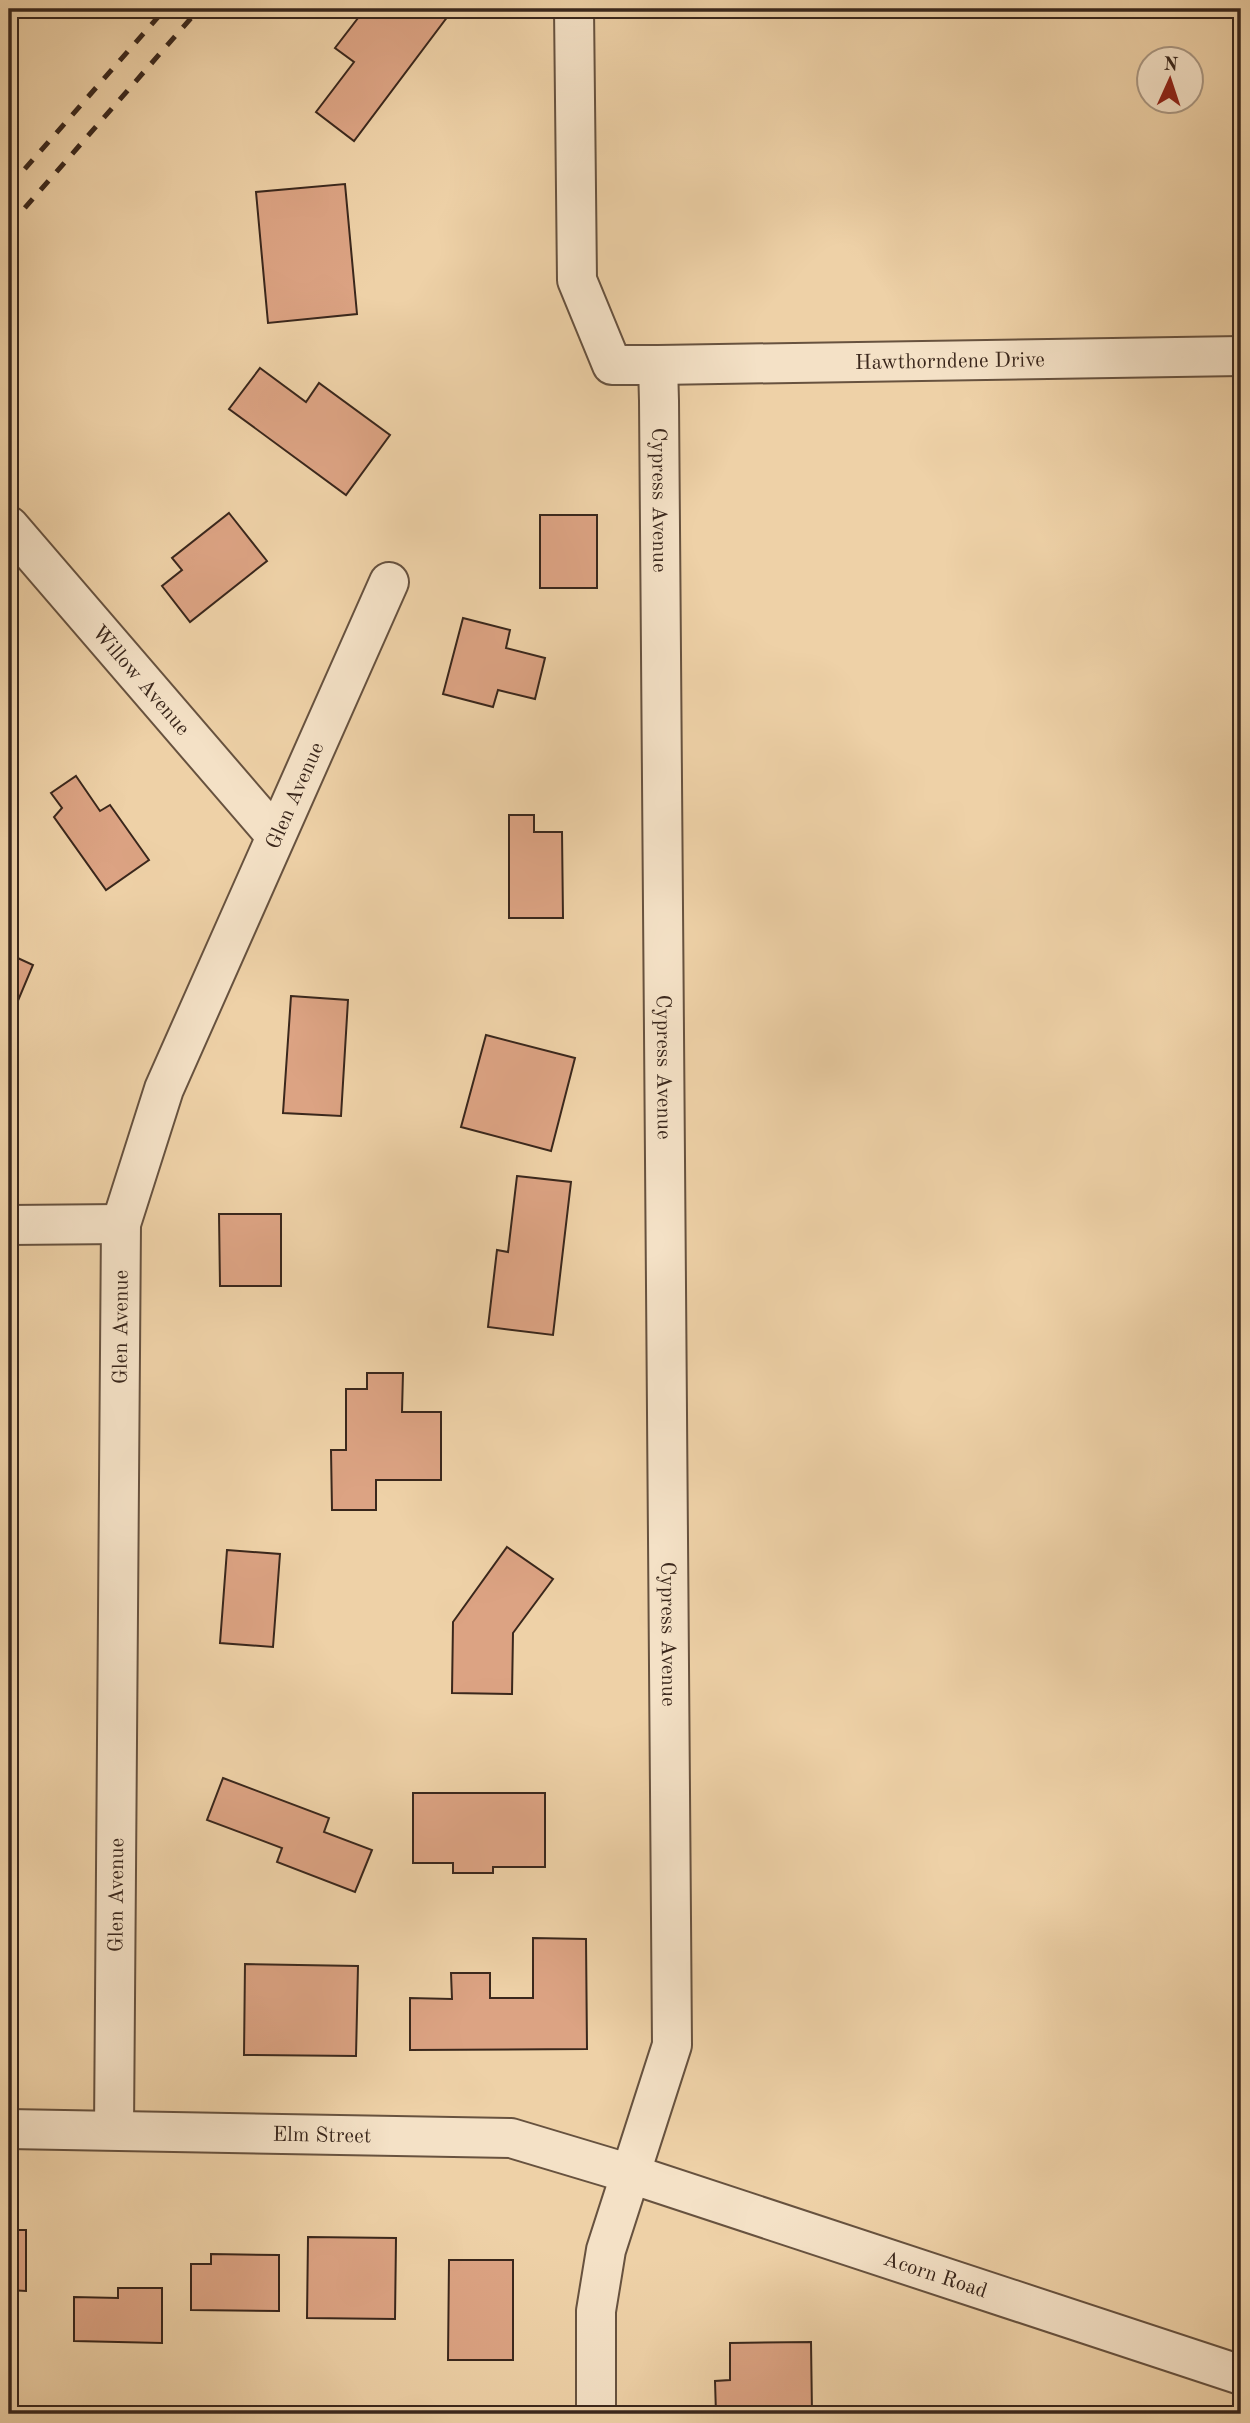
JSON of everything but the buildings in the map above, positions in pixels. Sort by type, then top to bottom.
[{"type":"street","points":[[574,9],[577,280],[612,365],[658,365]]},
{"type":"street","name":"Hawthorndene Drive","points":[[658,365],[1241,356]]},
{"type":"street","name":"Cypress Avenue","points":[[596,2414],[596,2311],[606,2250],[672,2045],[658,365]]},
{"type":"street","name":"Willow Avenue","points":[[9,526],[275,835]]},
{"type":"street","name":"Glen Avenue","points":[[114,2129],[121,1224],[164,1089],[389,582]]},
{"type":"street","points":[[9,1225],[121,1224]]},
{"type":"street","name":"Elm Street","points":[[9,2129],[511,2138],[631,2174]]},
{"type":"street","name":"Acorn Road","points":[[631,2174],[1241,2375]]},
{"type":"railway","points":[[9,187],[165,9]]},
{"type":"railway","points":[[9,226],[199,9]]}]
